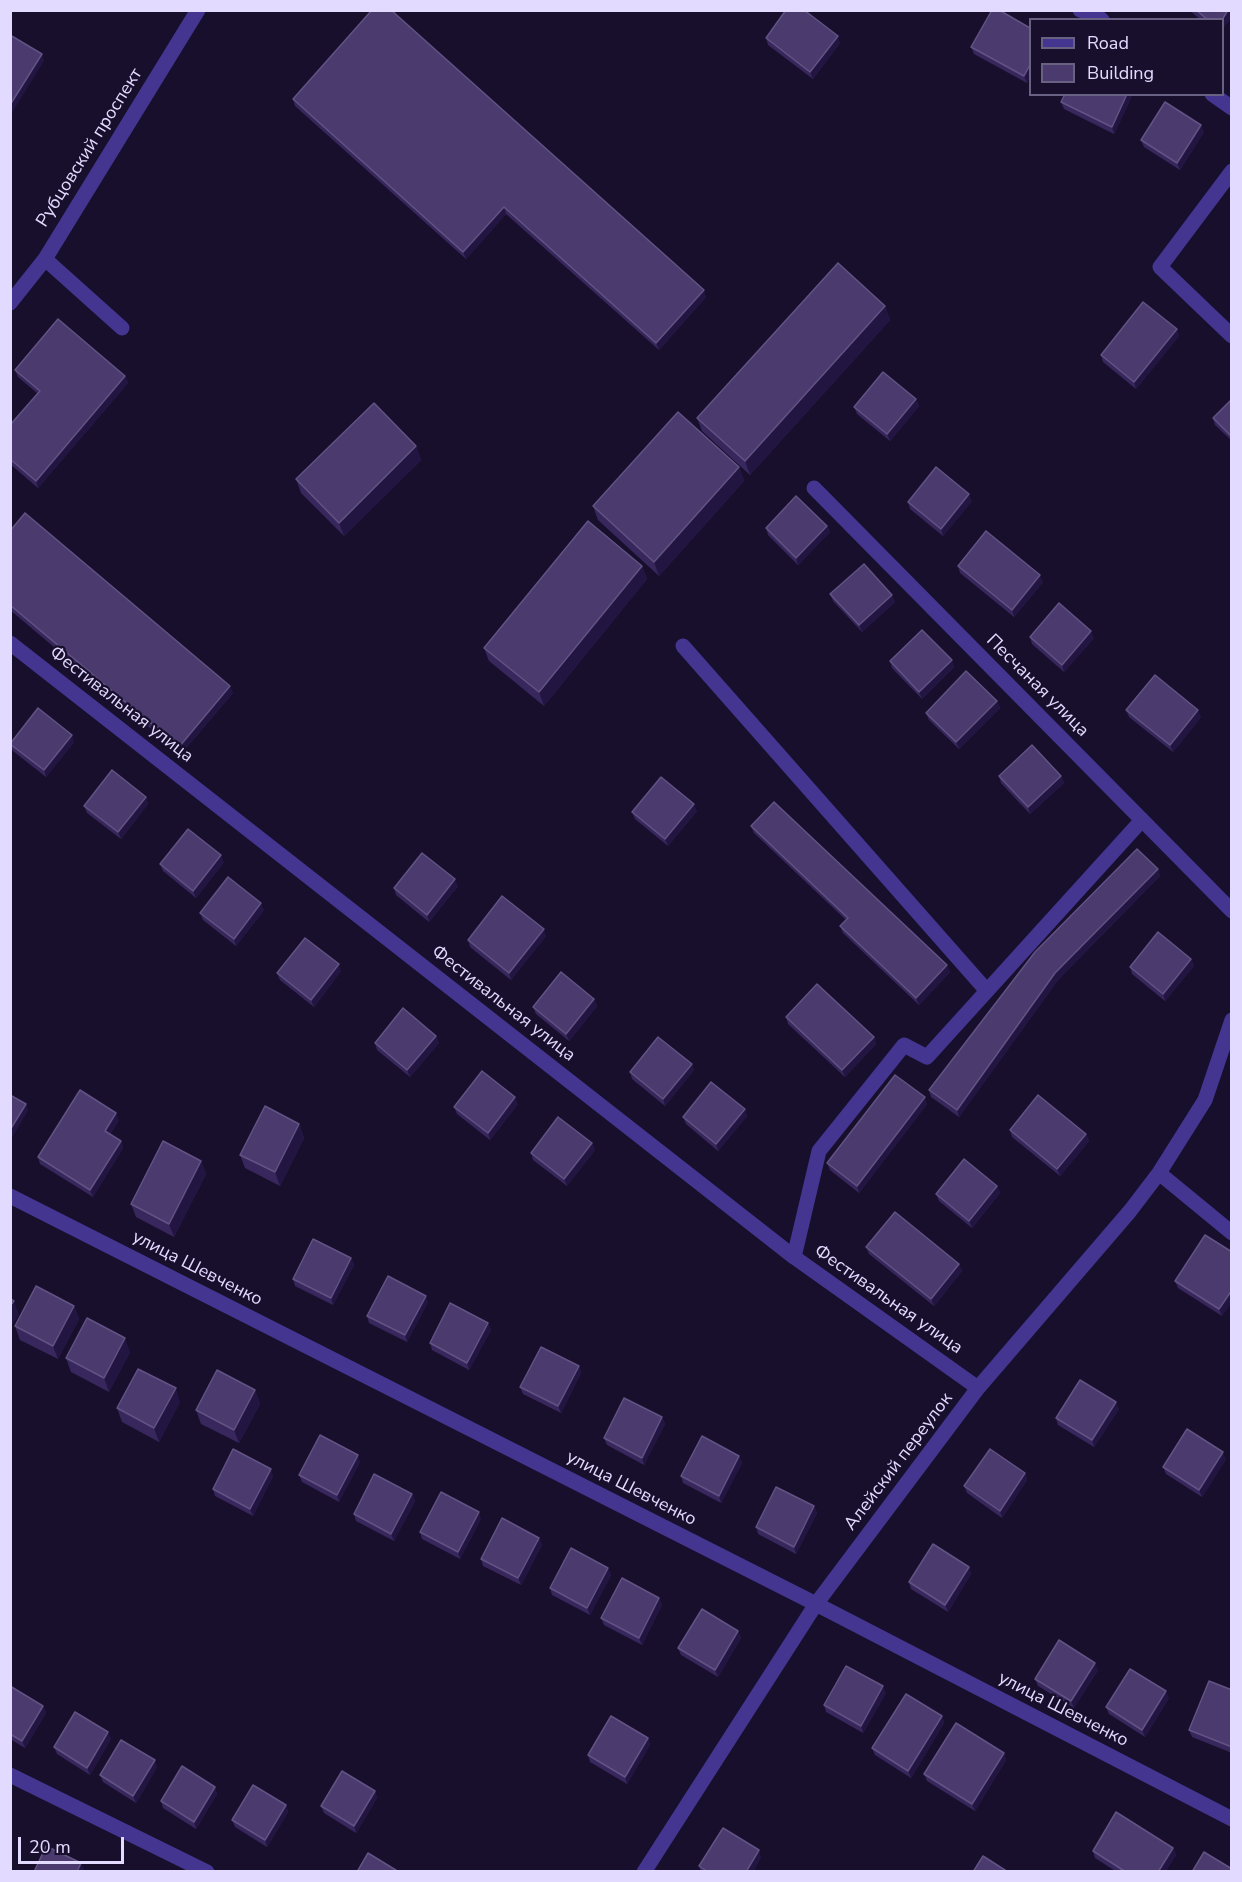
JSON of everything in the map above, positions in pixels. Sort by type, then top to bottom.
[{"type":"street","name":"Рубцовский проспект","points":[[10,303],[45,260],[198,10]]},
{"type":"street","points":[[1215,96],[1232,108]]},
{"type":"street","points":[[1232,171],[1160,267],[1232,336]]},
{"type":"street","points":[[45,260],[122,328]]},
{"type":"street","name":"Песчаная улица","points":[[813,488],[1232,911]]},
{"type":"street","name":"Фестивальная улица","points":[[10,643],[794,1257],[978,1388]]},
{"type":"street","points":[[683,646],[987,991]]},
{"type":"street","points":[[794,1257],[819,1151],[904,1045],[927,1057],[1142,820]]},
{"type":"street","points":[[1232,1020],[1205,1100],[1159,1173],[1232,1233]]},
{"type":"street","name":"Алейский переулок","points":[[645,1872],[816,1604],[978,1388],[1130,1211],[1159,1173]]},
{"type":"street","name":"улица Шевченко","points":[[10,1196],[816,1604],[1232,1819]]},
{"type":"street","points":[[10,1775],[207,1872]]},
{"type":"building","points":[[372,10],[391,10],[704,290],[656,343],[504,207],[463,252],[293,99]]},
{"type":"building","points":[[786,10],[804,10],[838,36],[810,72],[766,38]]},
{"type":"building","points":[[992,10],[999,10],[1029,27],[1029,67],[1024,76],[971,47]]},
{"type":"building","points":[[1196,10],[1228,10],[1223,18],[1206,18]]},
{"type":"building","points":[[10,35],[42,54],[10,105]]},
{"type":"building","points":[[1064,96],[1126,96],[1112,127],[1061,102]]},
{"type":"building","points":[[1165,102],[1201,125],[1177,163],[1141,140]]},
{"type":"building","points":[[838,263],[885,306],[745,461],[697,418]]},
{"type":"building","points":[[1143,302],[1177,329],[1134,382],[1101,355]]},
{"type":"building","points":[[58,319],[125,376],[36,481],[10,459],[10,425],[40,391],[15,370]]},
{"type":"building","points":[[883,372],[916,399],[887,434],[854,407]]},
{"type":"building","points":[[1232,399],[1232,437],[1213,418]]},
{"type":"building","points":[[374,403],[416,446],[339,523],[296,479]]},
{"type":"building","points":[[678,412],[739,467],[654,562],[593,506]]},
{"type":"building","points":[[936,467],[969,494],[941,529],[908,502]]},
{"type":"building","points":[[796,496],[827,526],[796,558],[766,528]]},
{"type":"building","points":[[25,513],[230,686],[179,747],[10,605],[10,531]]},
{"type":"building","points":[[588,521],[642,566],[539,692],[484,648]]},
{"type":"building","points":[[986,531],[1040,575],[1012,610],[958,566]]},
{"type":"building","points":[[864,564],[892,595],[859,625],[830,594]]},
{"type":"building","points":[[1059,603],[1091,631],[1062,665],[1030,637]]},
{"type":"building","points":[[922,630],[952,660],[919,692],[890,661]]},
{"type":"building","points":[[966,671],[997,701],[956,742],[926,713]]},
{"type":"building","points":[[1155,675],[1198,710],[1170,745],[1126,710]]},
{"type":"building","points":[[38,708],[72,735],[44,770],[10,744]]},
{"type":"building","points":[[1032,745],[1061,776],[1028,807],[999,776]]},
{"type":"building","points":[[112,770],[146,797],[118,832],[84,806]]},
{"type":"building","points":[[661,777],[694,804],[665,839],[632,812]]},
{"type":"building","points":[[774,802],[947,965],[916,998],[840,926],[848,918],[751,826]]},
{"type":"building","points":[[188,829],[221,855],[193,891],[160,864]]},
{"type":"building","points":[[1137,849],[1158,869],[1055,973],[957,1110],[929,1090],[1035,952]]},
{"type":"building","points":[[422,853],[455,879],[427,915],[394,888]]},
{"type":"building","points":[[228,877],[261,903],[234,939],[200,913]]},
{"type":"building","points":[[502,896],[544,929],[509,973],[468,940]]},
{"type":"building","points":[[1158,932],[1191,959],[1163,994],[1130,967]]},
{"type":"building","points":[[305,938],[339,964],[311,1000],[277,973]]},
{"type":"building","points":[[561,972],[594,999],[566,1034],[533,1007]]},
{"type":"building","points":[[817,984],[874,1037],[842,1070],[786,1017]]},
{"type":"building","points":[[403,1008],[436,1036],[407,1070],[375,1043]]},
{"type":"building","points":[[658,1037],[692,1064],[663,1099],[630,1072]]},
{"type":"building","points":[[482,1071],[515,1097],[488,1133],[454,1107]]},
{"type":"building","points":[[895,1075],[925,1097],[857,1186],[827,1163]]},
{"type":"building","points":[[711,1082],[745,1109],[716,1144],[683,1117]]},
{"type":"building","points":[[80,1090],[116,1113],[105,1131],[121,1141],[90,1190],[38,1157]]},
{"type":"building","points":[[10,1095],[26,1104],[10,1130]]},
{"type":"building","points":[[1038,1095],[1086,1134],[1057,1169],[1010,1130]]},
{"type":"building","points":[[265,1106],[299,1124],[275,1172],[240,1155]]},
{"type":"building","points":[[558,1117],[592,1143],[564,1179],[531,1153]]},
{"type":"building","points":[[163,1141],[201,1161],[169,1224],[131,1204]]},
{"type":"building","points":[[964,1159],[997,1186],[969,1221],[936,1194]]},
{"type":"building","points":[[895,1212],[959,1264],[931,1299],[866,1247]]},
{"type":"building","points":[[1205,1235],[1232,1252],[1232,1290],[1219,1309],[1175,1281]]},
{"type":"building","points":[[313,1239],[351,1258],[331,1298],[293,1279]]},
{"type":"building","points":[[388,1276],[426,1296],[405,1335],[367,1316]]},
{"type":"building","points":[[36,1286],[74,1306],[53,1346],[15,1326]]},
{"type":"building","points":[[450,1303],[488,1323],[467,1363],[430,1343]]},
{"type":"building","points":[[87,1318],[125,1338],[104,1378],[66,1358]]},
{"type":"building","points":[[541,1347],[579,1366],[558,1406],[520,1387]]},
{"type":"building","points":[[138,1369],[176,1388],[154,1428],[117,1408]]},
{"type":"building","points":[[217,1370],[255,1390],[234,1430],[196,1410]]},
{"type":"building","points":[[1080,1380],[1116,1402],[1092,1440],[1056,1418]]},
{"type":"building","points":[[624,1398],[662,1417],[642,1458],[604,1438]]},
{"type":"building","points":[[1187,1429],[1223,1452],[1199,1490],[1163,1467]]},
{"type":"building","points":[[320,1435],[358,1455],[337,1495],[299,1475]]},
{"type":"building","points":[[702,1436],[739,1456],[719,1496],[681,1476]]},
{"type":"building","points":[[233,1449],[271,1469],[250,1509],[213,1489]]},
{"type":"building","points":[[990,1449],[1025,1473],[1000,1511],[964,1486]]},
{"type":"building","points":[[374,1474],[412,1494],[391,1534],[354,1514]]},
{"type":"building","points":[[776,1487],[814,1506],[794,1547],[756,1527]]},
{"type":"building","points":[[441,1492],[479,1512],[458,1552],[420,1532]]},
{"type":"building","points":[[502,1518],[539,1538],[518,1578],[481,1559]]},
{"type":"building","points":[[933,1544],[969,1567],[945,1605],[909,1582]]},
{"type":"building","points":[[571,1548],[608,1568],[587,1608],[550,1588]]},
{"type":"building","points":[[622,1578],[659,1598],[639,1638],[601,1618]]},
{"type":"building","points":[[702,1609],[738,1631],[715,1670],[678,1648]]},
{"type":"building","points":[[1059,1640],[1095,1663],[1071,1701],[1035,1679]]},
{"type":"building","points":[[846,1666],[883,1686],[861,1726],[824,1705]]},
{"type":"building","points":[[1130,1669],[1166,1691],[1142,1730],[1106,1707]]},
{"type":"building","points":[[1209,1681],[1232,1690],[1232,1747],[1189,1730]]},
{"type":"building","points":[[10,1686],[43,1706],[22,1741],[10,1734]]},
{"type":"building","points":[[906,1694],[942,1716],[908,1771],[872,1748]]},
{"type":"building","points":[[75,1712],[108,1732],[87,1768],[54,1747]]},
{"type":"building","points":[[611,1716],[648,1738],[625,1777],[588,1755]]},
{"type":"building","points":[[956,1723],[1004,1753],[972,1804],[924,1774]]},
{"type":"building","points":[[121,1740],[155,1760],[133,1796],[100,1775]]},
{"type":"building","points":[[182,1766],[215,1787],[194,1822],[161,1801]]},
{"type":"building","points":[[342,1771],[375,1791],[354,1826],[321,1806]]},
{"type":"building","points":[[253,1785],[286,1805],[265,1840],[232,1820]]},
{"type":"building","points":[[1116,1812],[1173,1848],[1158,1872],[1126,1872],[1093,1851]]},
{"type":"building","points":[[723,1828],[759,1850],[746,1872],[708,1872],[699,1866]]},
{"type":"building","points":[[46,1846],[81,1863],[77,1872],[34,1872]]},
{"type":"building","points":[[1204,1852],[1232,1869],[1232,1872],[1192,1872]]},
{"type":"building","points":[[368,1853],[399,1872],[357,1872]]},
{"type":"building","points":[[983,1856],[1008,1872],[973,1872]]}]
